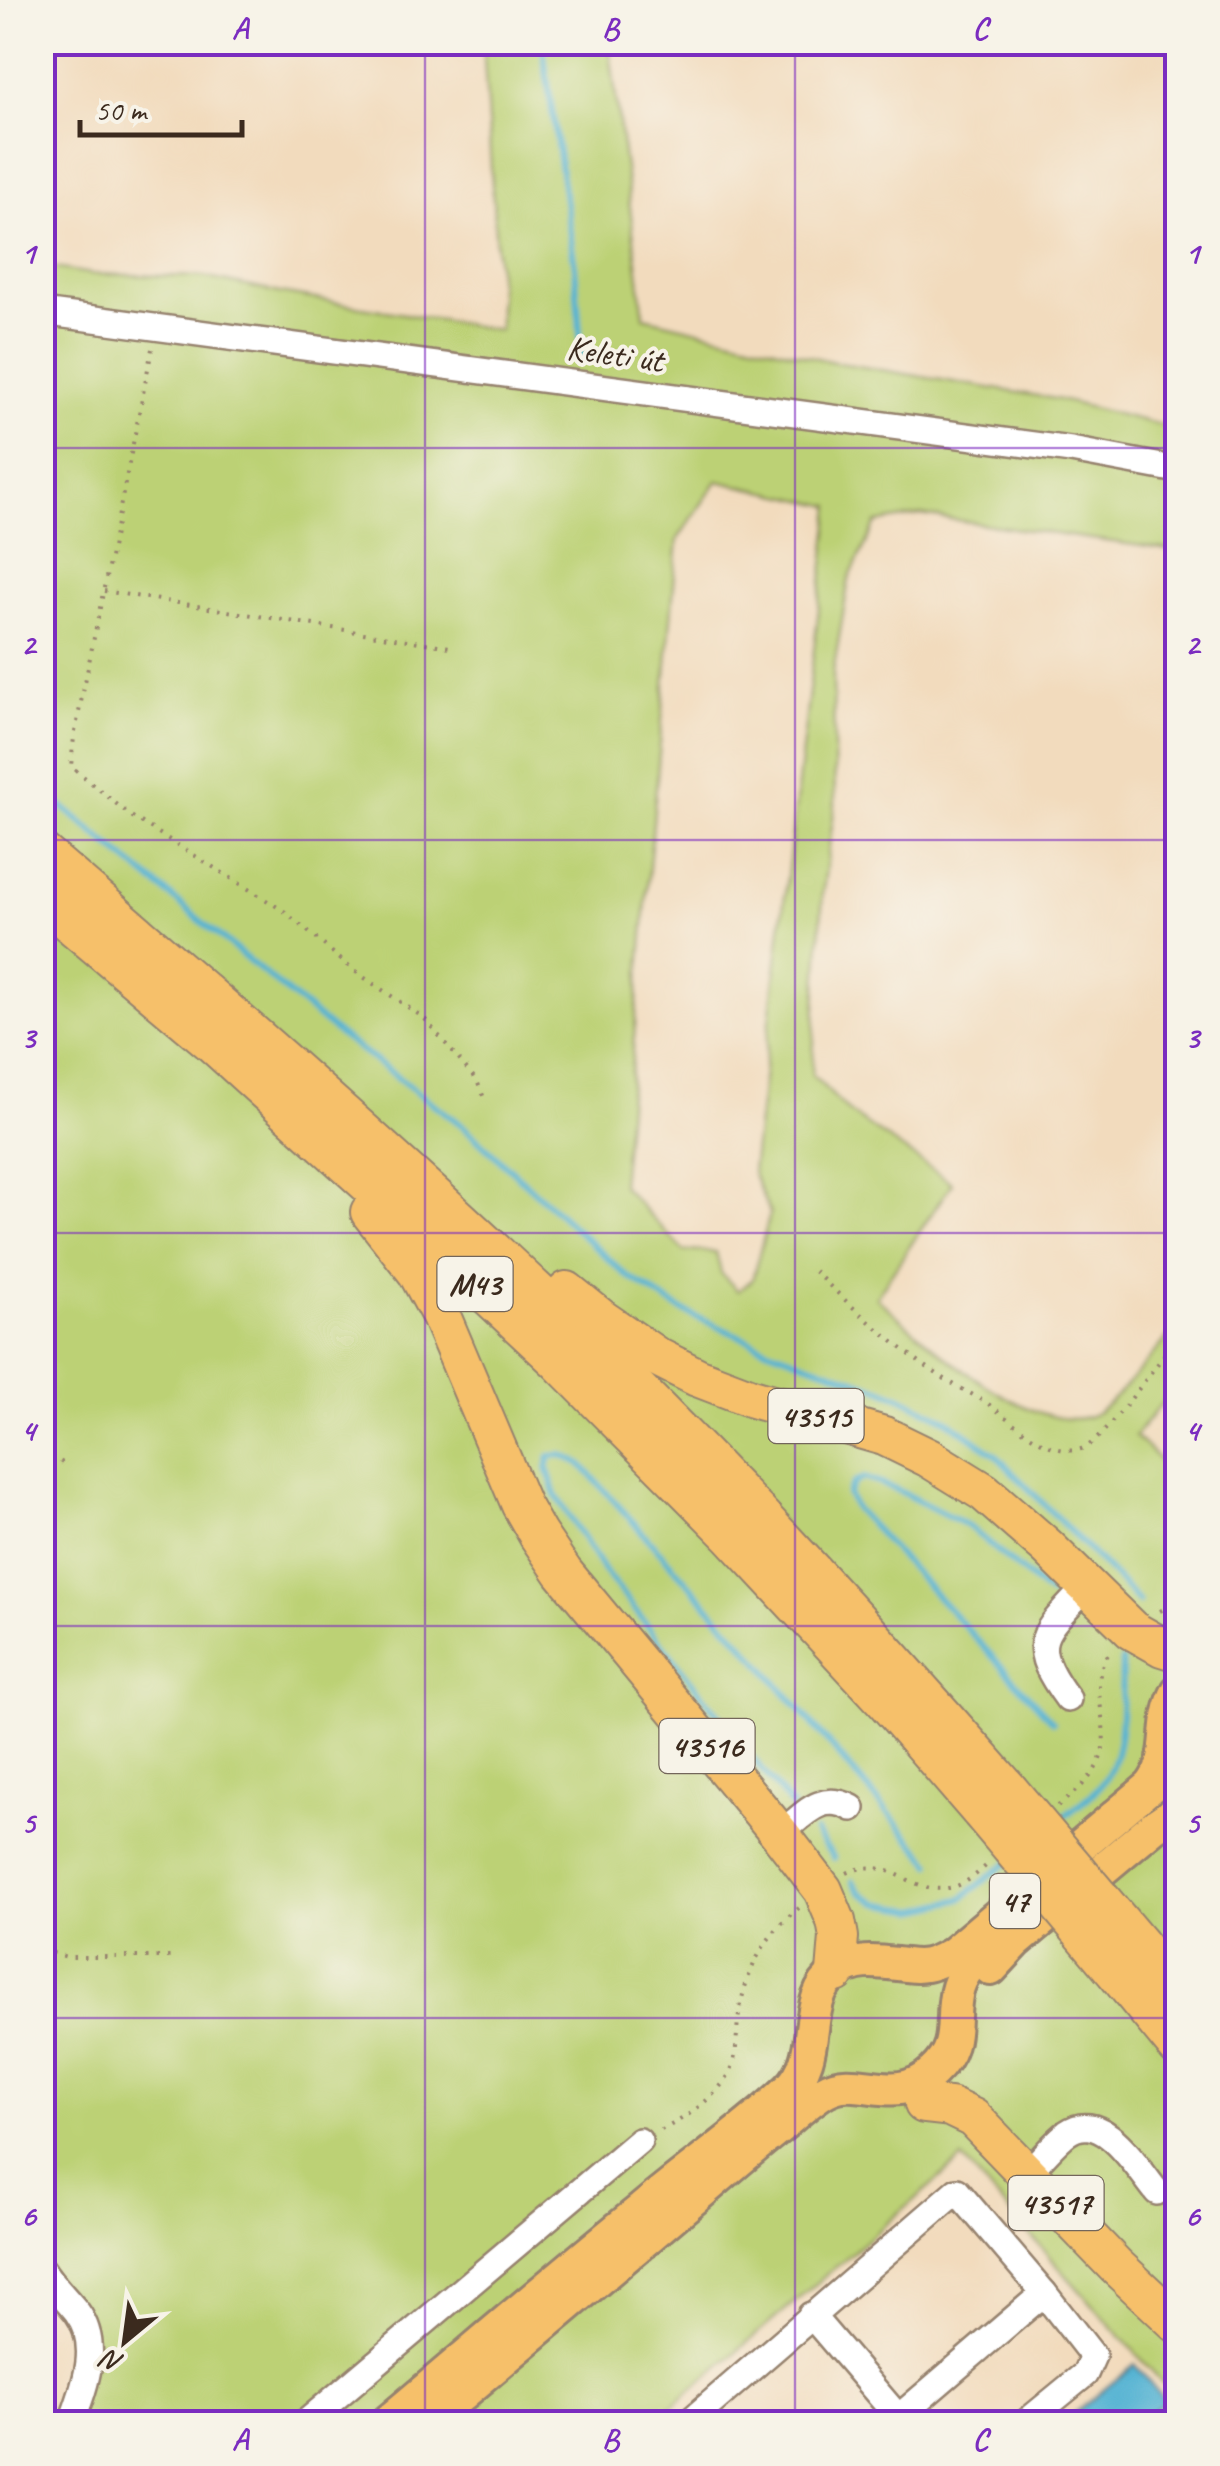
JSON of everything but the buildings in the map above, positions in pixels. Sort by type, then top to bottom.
[{"type":"highway","name":"M43","points":[[42,852],[239,1020],[438,1200],[565,1318],[753,1507],[884,1647],[994,1801],[1126,1956],[1178,2048]]},
{"type":"highway","name":"M43","points":[[42,900],[212,1042],[558,1362],[730,1535],[886,1702],[994,1801]]},
{"type":"highway","name":"43516","points":[[212,1042],[267,1111],[379,1220],[417,1272],[441,1316],[538,1534],[604,1624],[823,1890],[836,1921],[838,1960]]},
{"type":"highway","name":"43515","points":[[438,1200],[603,1320],[696,1378],[884,1436],[930,1458],[984,1492],[1132,1630],[1178,1652]]},
{"type":"highway","name":"M43","points":[[1126,1956],[1178,1991]]},
{"type":"highway","name":"43517","points":[[924,2104],[950,2107],[973,2118],[1116,2266],[1178,2324]]},
{"type":"main road","name":"47","points":[[1178,1661],[1159,1683],[1149,1710],[1142,1771],[1135,1782],[1085,1826],[941,1943],[862,1941],[838,1960],[847,1967],[877,1960],[920,1966],[938,1962],[968,1941],[1152,1786],[1166,1758],[1168,1716],[1178,1691]]},
{"type":"main road","name":"47","points":[[845,2092],[858,2086],[901,2088],[935,2070],[954,2033],[958,1986],[974,1961],[1178,1790]]},
{"type":"main road","name":"47","points":[[924,2104],[950,2084],[967,2057],[981,1980],[998,1960],[1178,1810]]},
{"type":"main road","points":[[427,2424],[665,2206],[801,2046],[796,2008],[803,1986],[819,1962],[838,1960]]},
{"type":"main road","points":[[801,2046],[816,2056],[845,2092],[868,2105],[889,2109],[924,2104]]},
{"type":"main road","points":[[385,2424],[665,2206],[763,2140],[824,2091],[845,2092]]},
{"type":"street","name":"Keleti út","points":[[42,312],[1071,450],[1178,470]]},
{"type":"street","points":[[1068,1699],[1049,1674],[1042,1649],[1054,1622],[1086,1587]]},
{"type":"street","points":[[780,1834],[817,1804],[826,1801],[852,1808]]},
{"type":"street","points":[[1028,2172],[1065,2135],[1080,2127],[1094,2127],[1114,2139],[1157,2192]]},
{"type":"street","points":[[304,2424],[639,2141]]},
{"type":"street","points":[[687,2424],[957,2191],[1093,2356],[1085,2374],[1024,2424]]},
{"type":"street","points":[[42,2269],[76,2310],[90,2336],[87,2374],[71,2424]]},
{"type":"street","points":[[811,2315],[902,2420],[1044,2293]]},
{"type":"path","points":[[156,328],[71,766],[131,816],[284,911],[352,970],[424,1018],[477,1081],[484,1098]]},
{"type":"path","points":[[103,590],[450,646]]},
{"type":"path","points":[[814,1271],[874,1327],[938,1375],[1060,1451],[1086,1448],[1178,1337]]},
{"type":"path","points":[[42,1451],[68,1466]]},
{"type":"path","points":[[1057,1806],[1084,1784],[1098,1765],[1105,1738],[1098,1682],[1106,1656],[1132,1630],[1178,1602]]},
{"type":"path","points":[[639,2141],[691,2113],[728,2077],[735,2059],[744,1989],[774,1930],[785,1919],[852,1870],[868,1866],[897,1873],[924,1886],[946,1889],[959,1885],[989,1864]]},
{"type":"path","points":[[42,1950],[67,1958],[174,1956]]},
{"type":"green space","points":[[483,43],[609,43],[644,317],[834,362],[1056,399],[1177,429],[1177,551],[920,515],[876,523],[849,579],[833,673],[835,805],[823,890],[812,1075],[850,1113],[952,1183],[876,1297],[978,1380],[1039,1412],[1068,1419],[1092,1415],[1123,1388],[1177,1327],[1177,1385],[1135,1436],[1178,1478],[1177,2399],[962,2159],[653,2423],[53,2423],[74,2384],[77,2330],[42,2295],[42,266],[91,274],[204,277],[499,330]],"holes":[[[717,481],[831,506],[752,1172],[770,1214],[752,1280],[738,1291],[721,1273],[716,1252],[684,1251],[621,1185],[678,539]]]},
{"type":"water","points":[[1135,2364],[1165,2401],[1137,2423],[1080,2423],[1073,2415]]},
{"type":"waterway","points":[[542,42],[575,267],[582,360]]},
{"type":"waterway","points":[[42,790],[333,1030],[462,1125],[627,1276],[683,1311],[766,1348],[895,1394],[947,1420],[996,1455],[1139,1602]]},
{"type":"waterway","points":[[792,1807],[604,1571],[556,1495],[547,1468],[550,1456],[562,1455],[580,1463],[760,1663],[932,1864]]},
{"type":"waterway","points":[[1050,1595],[968,1526],[895,1489],[864,1478],[854,1483],[848,1494],[855,1508],[1053,1722]]},
{"type":"waterway","points":[[1083,1620],[1101,1637]]},
{"type":"waterway","points":[[1056,1823],[1095,1791],[1109,1773],[1120,1726],[1122,1661]]},
{"type":"waterway","points":[[815,1832],[834,1858]]},
{"type":"waterway","points":[[853,1881],[860,1892],[877,1903],[917,1910],[961,1899],[1008,1862]]}]
